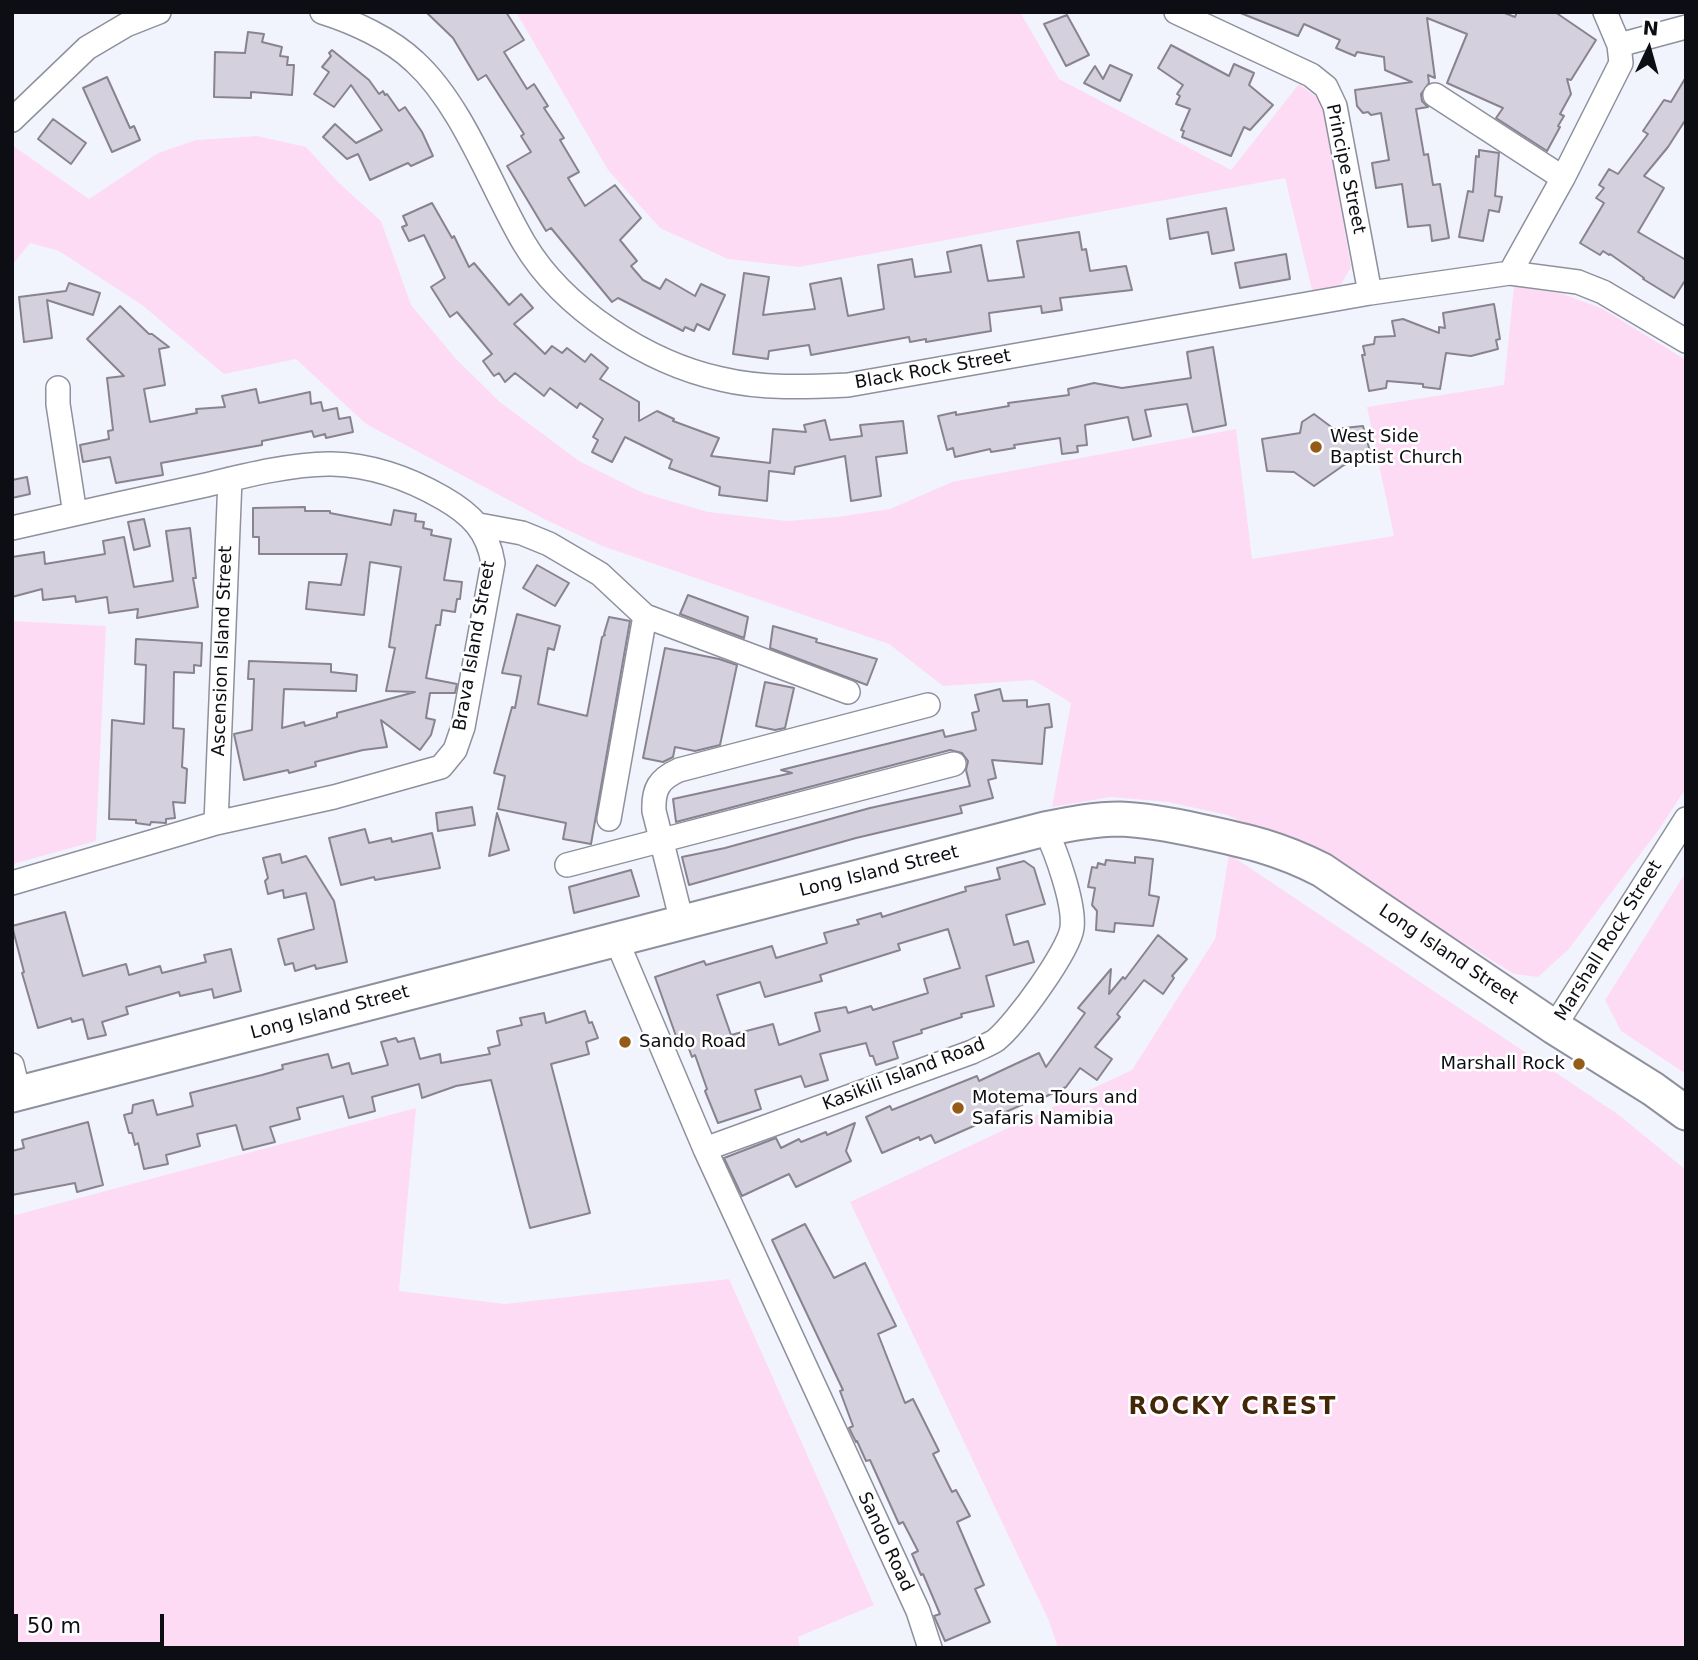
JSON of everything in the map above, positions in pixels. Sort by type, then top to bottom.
[{"type":"street","points":[[12,119],[87,48],[126,25],[159,12]]},
{"type":"street","name":"Black Rock Street","points":[[322,12],[380,37],[415,61],[437,86],[457,117],[526,245],[551,278],[591,316],[631,344],[681,368],[722,380],[769,386],[848,385],[1370,293],[1510,273],[1577,282],[1603,292],[1686,341]]},
{"type":"street","name":"Principe Street","points":[[1176,12],[1311,75],[1326,87],[1335,106],[1370,293]]},
{"type":"street","points":[[1510,273],[1563,178],[1620,63],[1619,45],[1605,12]]},
{"type":"street","points":[[1619,45],[1686,27]]},
{"type":"street","points":[[1435,95],[1563,178]]},
{"type":"street","points":[[58,388],[58,404],[75,514]]},
{"type":"street","name":"Brava Island Street","points":[[12,528],[230,479],[330,463],[394,475],[435,493],[462,509],[479,525],[490,545],[493,563],[463,727],[455,750],[441,767],[334,797],[216,823],[12,883]]},
{"type":"street","name":"Ascension Island Street","points":[[216,823],[230,479]]},
{"type":"street","points":[[479,525],[522,533],[549,544],[600,574],[645,616],[848,692]]},
{"type":"street","points":[[609,819],[645,616]]},
{"type":"street","points":[[682,922],[653,797],[657,784],[666,775],[928,705]]},
{"type":"street","points":[[567,865],[954,764]]},
{"type":"street","name":"Long Island Street","points":[[14,1085],[616,939],[1045,829],[1119,819],[1158,822],[1263,844],[1322,870],[1686,1113]]},
{"type":"street","name":"Marshall Rock Street","points":[[1554,1027],[1686,820]]},
{"type":"street","name":"Kasikili Island Road","points":[[705,1149],[972,1052],[995,1040],[1007,1029],[1061,956],[1072,931],[1073,915],[1068,896],[1045,829]]},
{"type":"street","name":"Sando Road","points":[[616,939],[705,1149],[918,1611],[930,1648]]},
{"type":"shaded area","points":[[516,12],[1020,12],[1059,79],[1231,170],[1299,84],[1322,101],[1351,267],[1340,286],[1312,290],[1285,178],[799,267],[728,259],[660,228],[608,170]]},
{"type":"shaded area","points":[[257,136],[306,147],[339,183],[381,221],[411,305],[457,360],[500,402],[579,461],[643,493],[708,512],[787,521],[890,509],[952,482],[1236,429],[1252,559],[1394,536],[1367,407],[1504,385],[1514,286],[1563,294],[1603,309],[1686,360],[1686,788],[1660,828],[1568,950],[1538,977],[1514,974],[1340,867],[1227,815],[1168,802],[1111,797],[1052,807],[1071,703],[1033,680],[943,686],[889,644],[602,546],[546,520],[366,424],[296,359],[224,374],[142,305],[59,251],[30,243],[12,265],[12,145],[89,199],[158,153],[196,140]]},
{"type":"shaded area","points":[[12,621],[106,626],[96,841],[13,864]]},
{"type":"shaded area","points":[[1229,854],[1619,1115],[1686,1170],[1686,1648],[1058,1648],[1049,1621],[850,1202],[1132,1070],[1215,939]]},
{"type":"shaded area","points":[[1686,872],[1686,1074],[1621,1031],[1605,1000]]},
{"type":"shaded area","points":[[416,1108],[399,1291],[505,1304],[729,1279],[874,1605],[798,1637],[800,1648],[12,1648],[12,1216]]},
{"type":"building","points":[[426,12],[506,12],[524,40],[504,52],[527,89],[534,84],[548,106],[544,108],[564,138],[560,140],[579,172],[568,178],[585,206],[615,185],[641,218],[620,240],[637,261],[631,266],[643,280],[660,289],[666,279],[695,296],[701,284],[725,295],[709,330],[697,324],[694,331],[685,327],[683,331],[618,298],[612,302],[551,228],[546,231],[507,166],[531,152],[521,136],[524,134],[486,75],[478,80],[453,38]]},
{"type":"building","points":[[1238,12],[1502,12],[1515,17],[1517,12],[1555,12],[1596,40],[1571,80],[1567,79],[1571,94],[1560,114],[1564,116],[1558,126],[1560,127],[1547,151],[1496,118],[1503,108],[1447,83],[1467,34],[1427,18],[1435,78],[1428,75],[1429,83],[1421,94],[1422,101],[1428,107],[1416,109],[1424,155],[1428,154],[1433,185],[1440,184],[1449,238],[1432,241],[1430,225],[1408,227],[1402,184],[1376,188],[1372,163],[1389,160],[1381,113],[1363,113],[1357,106],[1355,90],[1412,82],[1385,70],[1384,57],[1357,52],[1355,56],[1336,48],[1340,40],[1304,24],[1298,36]]},
{"type":"building","points":[[1067,15],[1089,55],[1066,66],[1044,24]]},
{"type":"building","points":[[248,32],[264,34],[262,42],[282,47],[280,56],[288,57],[287,65],[294,65],[292,95],[251,92],[251,98],[214,97],[215,52],[245,53]]},
{"type":"building","points":[[1171,45],[1229,76],[1234,64],[1254,73],[1249,85],[1273,105],[1250,130],[1244,127],[1231,156],[1182,137],[1184,131],[1181,130],[1190,109],[1176,104],[1180,96],[1177,94],[1183,85],[1158,68]]},
{"type":"building","points":[[332,50],[369,80],[379,94],[383,91],[387,94],[399,111],[405,107],[422,132],[433,156],[411,166],[408,163],[370,180],[358,154],[347,159],[323,137],[335,124],[356,143],[382,130],[351,85],[334,107],[314,94],[329,72],[322,67],[331,56],[329,53]]},
{"type":"building","points":[[1110,65],[1132,75],[1120,101],[1084,83],[1095,66],[1103,79]]},
{"type":"building","points":[[107,77],[130,128],[134,126],[140,140],[112,152],[83,88]]},
{"type":"building","points":[[1686,77],[1686,119],[1668,147],[1644,176],[1664,188],[1638,232],[1686,260],[1686,279],[1674,298],[1610,254],[1603,251],[1600,255],[1580,243],[1604,203],[1596,198],[1604,188],[1599,185],[1609,169],[1618,174],[1648,134],[1643,131],[1664,100],[1671,102]]},
{"type":"building","points":[[53,119],[86,143],[71,164],[38,139]]},
{"type":"building","points":[[1479,150],[1499,153],[1495,196],[1502,197],[1499,212],[1489,210],[1483,241],[1459,237],[1468,191],[1473,192],[1476,156],[1479,157]]},
{"type":"building","points":[[432,203],[452,238],[454,236],[469,267],[474,263],[509,305],[521,294],[533,308],[514,324],[545,354],[552,346],[562,353],[567,348],[585,362],[591,354],[608,368],[600,379],[639,402],[639,421],[657,411],[674,419],[673,421],[719,438],[711,456],[770,463],[773,429],[806,432],[804,425],[825,420],[830,440],[862,436],[860,425],[903,421],[907,453],[876,457],[881,496],[851,501],[845,456],[795,467],[794,474],[769,471],[767,501],[719,495],[720,487],[669,468],[672,460],[625,437],[612,462],[592,452],[598,440],[593,437],[603,419],[580,403],[577,408],[550,388],[544,396],[515,373],[505,382],[499,373],[494,376],[483,361],[492,354],[457,312],[450,317],[431,287],[445,278],[424,235],[409,241],[402,227],[407,225],[403,216]]},
{"type":"building","points":[[1226,208],[1234,250],[1212,254],[1208,232],[1170,239],[1167,219]]},
{"type":"building","points":[[1079,232],[1082,250],[1086,249],[1090,271],[1126,266],[1132,290],[1060,298],[1062,310],[1042,313],[1041,306],[989,313],[991,331],[926,342],[926,339],[910,342],[909,337],[811,355],[809,345],[769,351],[768,359],[733,354],[744,273],[769,277],[763,315],[815,309],[810,284],[841,278],[848,316],[884,309],[878,265],[912,259],[915,277],[951,272],[947,252],[981,245],[988,281],[1024,277],[1017,241]]},
{"type":"building","points":[[1286,254],[1290,279],[1240,288],[1235,263]]},
{"type":"building","points":[[69,283],[100,293],[93,315],[47,300],[52,338],[24,342],[19,297],[66,291]]},
{"type":"building","points":[[1494,304],[1500,339],[1496,340],[1498,349],[1471,356],[1446,353],[1440,389],[1423,387],[1423,384],[1387,381],[1386,388],[1369,391],[1362,355],[1365,355],[1363,346],[1374,344],[1375,337],[1395,336],[1392,321],[1403,319],[1439,333],[1439,327],[1445,328],[1443,313]]},
{"type":"building","points":[[120,306],[149,334],[169,347],[159,349],[165,385],[144,389],[150,422],[197,413],[196,409],[225,407],[222,396],[256,389],[259,403],[310,392],[311,404],[321,402],[323,411],[337,408],[339,419],[350,417],[353,432],[326,438],[325,434],[314,437],[312,431],[262,441],[262,445],[161,463],[163,475],[116,483],[110,457],[83,462],[80,445],[109,439],[108,431],[113,430],[107,378],[124,376],[87,339]]},
{"type":"building","points":[[1213,347],[1226,425],[1193,432],[1187,404],[1145,410],[1151,436],[1133,440],[1128,417],[1085,425],[1087,445],[1077,446],[1078,452],[1062,454],[1060,438],[955,457],[953,448],[947,450],[938,416],[1069,395],[1068,389],[1094,383],[1122,388],[1191,378],[1187,352]]},
{"type":"building","name":"West Side Baptist Church","points":[[1314,414],[1334,429],[1363,426],[1371,455],[1344,465],[1314,486],[1294,472],[1267,471],[1262,439],[1300,433],[1302,422]]},
{"type":"building","points":[[27,477],[30,494],[12,498],[12,480]]},
{"type":"building","points":[[305,507],[305,511],[330,511],[391,525],[394,510],[416,514],[415,521],[424,522],[423,528],[432,530],[431,535],[451,539],[444,580],[462,582],[460,599],[457,599],[455,612],[442,610],[440,625],[436,625],[426,678],[457,684],[455,693],[430,693],[426,718],[435,720],[431,735],[420,750],[381,720],[387,747],[315,762],[316,766],[289,773],[288,770],[244,780],[234,734],[252,730],[254,679],[248,679],[249,661],[331,664],[331,672],[357,675],[356,691],[284,689],[282,728],[304,722],[305,726],[337,717],[337,713],[415,692],[386,691],[395,648],[389,647],[401,567],[370,562],[364,615],[306,609],[309,582],[341,585],[347,554],[259,554],[259,537],[253,537],[253,508]]},
{"type":"building","points":[[144,519],[150,546],[134,550],[128,522]]},
{"type":"building","points":[[190,528],[198,607],[137,618],[138,609],[109,613],[107,597],[76,602],[75,596],[43,600],[42,589],[12,597],[12,557],[44,552],[45,564],[105,554],[103,541],[124,537],[134,587],[173,581],[166,531]]},
{"type":"building","points":[[537,565],[569,583],[555,606],[523,588]]},
{"type":"building","points":[[688,595],[748,617],[744,638],[680,614]]},
{"type":"building","points":[[517,614],[560,626],[554,650],[548,648],[538,704],[587,716],[602,637],[605,635],[609,617],[630,621],[591,844],[563,839],[566,823],[498,809],[505,776],[494,773],[512,707],[515,708],[521,676],[502,673]]},
{"type":"building","points":[[773,626],[817,639],[816,642],[877,659],[867,685],[770,648]]},
{"type":"building","points":[[136,639],[202,643],[201,666],[194,665],[194,673],[174,672],[173,728],[184,729],[182,767],[187,769],[185,803],[173,802],[175,818],[166,819],[166,823],[151,822],[150,825],[136,823],[136,820],[109,819],[112,720],[144,724],[146,665],[135,664]]},
{"type":"building","points":[[665,648],[737,665],[720,745],[695,751],[675,747],[673,757],[663,762],[643,758]]},
{"type":"building","points":[[765,682],[794,688],[785,728],[775,730],[756,726]]},
{"type":"building","points":[[1000,689],[1003,701],[1027,700],[1027,707],[1049,704],[1052,727],[1045,728],[1042,764],[992,760],[996,778],[988,780],[993,798],[960,806],[962,813],[856,838],[689,885],[682,857],[725,848],[870,808],[970,786],[966,770],[968,761],[962,753],[950,750],[676,822],[673,799],[792,773],[781,770],[943,730],[945,737],[976,730],[972,713],[979,711],[975,695]]},
{"type":"building","points":[[472,807],[475,825],[438,831],[436,813]]},
{"type":"building","points":[[497,813],[509,850],[489,856]]},
{"type":"building","points":[[365,829],[369,843],[391,838],[392,842],[432,833],[440,868],[375,880],[374,877],[341,885],[329,838]]},
{"type":"building","points":[[280,854],[282,863],[306,856],[334,901],[347,962],[316,969],[315,965],[295,971],[293,963],[285,965],[278,939],[314,929],[306,893],[284,898],[283,890],[268,894],[265,881],[268,878],[263,858]]},
{"type":"building","points":[[1135,857],[1153,859],[1149,895],[1159,897],[1153,926],[1115,923],[1114,932],[1096,930],[1097,911],[1092,905],[1095,888],[1088,887],[1092,867],[1097,868],[1098,863],[1105,865],[1106,860],[1135,863]]},
{"type":"building","points":[[1024,861],[1034,868],[1045,904],[1006,915],[1014,945],[1028,941],[1034,962],[986,976],[994,1006],[961,1014],[962,1017],[893,1042],[898,1058],[876,1065],[866,1043],[820,1054],[828,1080],[805,1087],[801,1076],[755,1090],[761,1109],[718,1123],[695,1055],[692,1057],[683,1033],[676,1036],[655,977],[704,961],[706,965],[772,946],[776,958],[827,943],[824,933],[859,924],[857,920],[881,913],[882,917],[966,891],[965,887],[1000,879],[997,868]],"holes":[[[948,929],[960,968],[924,979],[928,993],[873,1010],[871,1006],[848,1013],[846,1007],[815,1013],[820,1031],[779,1045],[773,1024],[731,1035],[717,995],[760,982],[765,997],[822,981],[820,975],[900,950],[898,944]]]},
{"type":"building","points":[[631,870],[639,896],[574,913],[569,887]]},
{"type":"building","points":[[65,912],[83,976],[126,964],[129,975],[160,966],[162,973],[206,962],[204,955],[231,949],[241,991],[214,998],[212,989],[180,996],[179,992],[126,1007],[128,1014],[102,1022],[106,1035],[88,1039],[83,1019],[72,1022],[71,1018],[38,1028],[12,926]]},
{"type":"building","points":[[1158,935],[1187,959],[1172,976],[1174,978],[1163,994],[1144,980],[1117,1014],[1120,1017],[1095,1047],[1112,1059],[1097,1080],[1080,1068],[1066,1087],[1034,1102],[1033,1100],[935,1143],[931,1135],[920,1140],[919,1137],[882,1153],[866,1117],[890,1106],[892,1110],[977,1076],[979,1081],[1039,1053],[1046,1067],[1085,1013],[1078,1008],[1111,969],[1109,994],[1123,977],[1125,979]]},
{"type":"building","points":[[585,1011],[598,1038],[586,1042],[589,1054],[551,1064],[590,1213],[530,1228],[491,1080],[456,1086],[422,1098],[419,1084],[372,1097],[375,1111],[349,1118],[343,1096],[297,1108],[300,1119],[270,1127],[275,1142],[243,1150],[236,1125],[197,1134],[200,1146],[166,1155],[168,1164],[144,1169],[138,1143],[135,1145],[124,1115],[132,1113],[133,1105],[153,1100],[157,1115],[193,1106],[190,1093],[262,1075],[283,1069],[282,1065],[328,1054],[332,1068],[349,1063],[352,1074],[388,1065],[381,1042],[396,1038],[398,1042],[414,1038],[420,1059],[440,1054],[441,1063],[490,1054],[488,1048],[500,1045],[497,1031],[522,1025],[520,1018],[544,1013],[546,1023]]},
{"type":"building","points":[[88,1122],[103,1185],[77,1192],[75,1183],[12,1195],[12,1151],[24,1148],[22,1140]]},
{"type":"building","points":[[855,1123],[846,1151],[851,1161],[796,1187],[789,1174],[742,1196],[724,1158],[776,1138],[781,1148],[799,1139],[801,1142],[826,1132],[827,1135]]},
{"type":"building","points":[[805,1224],[834,1278],[865,1263],[896,1326],[878,1334],[905,1403],[913,1399],[939,1451],[933,1454],[952,1492],[956,1490],[970,1516],[957,1522],[984,1585],[975,1589],[990,1622],[945,1641],[934,1616],[940,1614],[912,1554],[918,1551],[903,1522],[899,1524],[870,1460],[866,1461],[849,1428],[853,1426],[840,1391],[843,1390],[772,1240]]},
{"type":"place","name":"West Side Baptist Church","points":[[1316,447]]},
{"type":"place","name":"Sando Road","points":[[625,1042]]},
{"type":"place","name":"Marshall Rock","points":[[1579,1064]]},
{"type":"place","name":"Motema Tours and Safaris Namibia","points":[[958,1108]]},
{"type":"district","name":"ROCKY CREST","points":[[1233,1408]]}]
